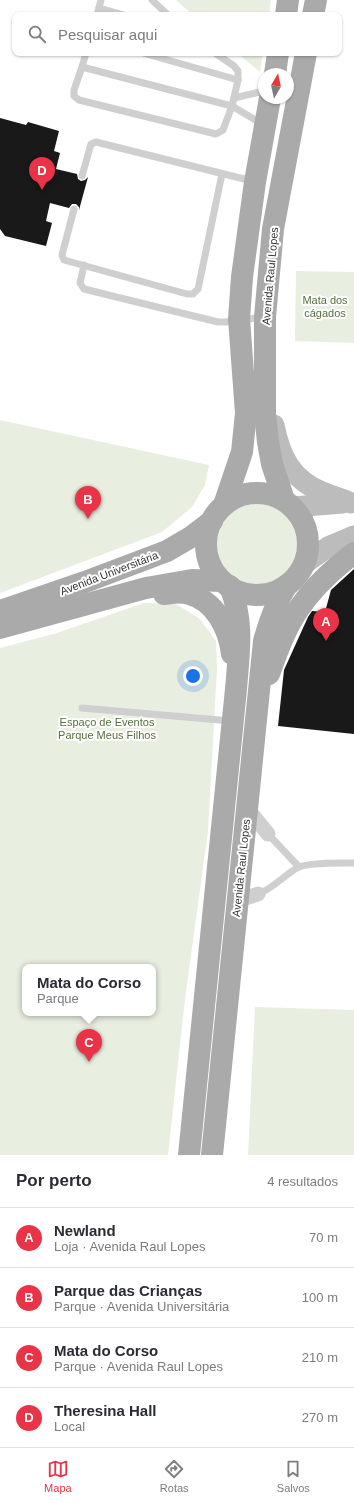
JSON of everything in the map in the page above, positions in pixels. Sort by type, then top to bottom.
[{"type":"main road","points":[[286,12],[288,0]]},
{"type":"main road","points":[[314,12],[316,0]]},
{"type":"main road","points":[[276,68],[278,56]]},
{"type":"main road","name":"Avenida Raul Lopes","points":[[288,503],[272,464],[268,442],[265,413],[265,317],[273,229],[305,56]]},
{"type":"main road","points":[[189,1155],[236,689],[240,631],[236,601],[226,584],[213,569],[208,557],[207,544],[208,531],[218,513],[242,452],[246,414],[239,320],[242,277],[255,182],[269,104]]},
{"type":"main road","points":[[266,384],[280,452],[286,464],[308,484],[322,492],[352,503]]},
{"type":"main road","points":[[218,513],[232,500],[249,494],[267,494],[288,503],[352,503]]},
{"type":"main road","points":[[226,584],[238,591],[251,594],[264,594],[276,591],[287,585],[297,576],[304,564],[308,549],[308,534],[302,519],[288,503]]},
{"type":"main road","name":"Avenida Universitária","points":[[0,611],[85,582],[167,551],[191,537],[218,513]]},
{"type":"main road","points":[[304,564],[328,548],[354,536]]},
{"type":"main road","points":[[254,736],[269,675],[280,644],[297,610],[330,573],[354,553]]},
{"type":"main road","name":"Avenida Universitária","points":[[0,628],[146,588],[175,582],[192,580],[226,584]]},
{"type":"main road","name":"Avenida Raul Lopes","points":[[212,1155],[264,641],[270,618],[279,597],[287,585]]},
{"type":"main road","points":[[106,599],[111,601],[122,600],[176,592],[189,593],[203,600],[213,608],[222,619],[228,634],[232,651],[236,689]]},
{"type":"main road","points":[[207,967],[230,970]]},
{"type":"street","points":[[246,808],[268,834]]},
{"type":"street","points":[[237,901],[258,894]]},
{"type":"lane","points":[[98,12],[101,0]]},
{"type":"lane","points":[[152,0],[165,12]]},
{"type":"lane","points":[[85,56],[74,90],[74,96],[79,100],[216,134],[223,130],[232,106],[238,80],[237,69],[220,56]]},
{"type":"lane","points":[[154,56],[238,80]]},
{"type":"lane","points":[[82,67],[232,106],[265,126]]},
{"type":"lane","points":[[234,98],[258,92]]},
{"type":"lane","points":[[82,176],[90,144],[96,142],[255,182]]},
{"type":"lane","points":[[74,209],[62,255],[64,260],[84,264],[188,294],[193,294],[198,289],[222,174]]},
{"type":"lane","points":[[84,264],[80,284],[84,289],[218,322],[265,317]]},
{"type":"lane","points":[[82,708],[232,721]]},
{"type":"lane","points":[[268,834],[299,867]]},
{"type":"lane","points":[[258,894],[273,887],[299,867],[311,864],[354,863]]},
{"type":"green space","points":[[176,0],[271,0],[269,12],[190,12]]},
{"type":"green space","points":[[241,56],[263,56],[261,68],[258,68],[258,70]]},
{"type":"green space","name":"Mata dos cágados","points":[[296,271],[354,272],[354,343],[295,341]]},
{"type":"green space","points":[[0,420],[209,465],[205,485],[192,507],[162,532],[0,593]]},
{"type":"green space","points":[[257,504],[272,507],[285,516],[294,529],[297,544],[294,559],[285,572],[272,581],[257,584],[242,581],[229,572],[220,559],[217,544],[220,529],[229,516],[242,507]]},
{"type":"green space","name":"Espaço de Eventos Parque Meus Filhos","points":[[144,603],[176,604],[200,619],[216,641],[217,669],[208,831],[185,999],[168,1155],[0,1155],[0,648],[57,633]]},
{"type":"green space","points":[[255,1007],[354,1010],[354,1155],[248,1155]]},
{"type":"building","points":[[0,118],[26,125],[28,122],[59,131],[54,151],[60,153],[56,169],[77,174],[78,179],[81,181],[88,177],[79,210],[79,207],[76,204],[72,204],[69,208],[50,203],[46,221],[52,223],[46,246],[5,236],[0,229]]},
{"type":"building","points":[[354,569],[354,734],[278,726],[284,670],[308,617],[312,611],[325,612],[331,590]]},
{"type":"place","name":"Theresina Hall","points":[[42,190]]},
{"type":"place","name":"Parque das Crianças","points":[[88,519]]},
{"type":"place","name":"Newland","points":[[326,641]]},
{"type":"place","name":"Mata do Corso","points":[[89,1062]]}]
